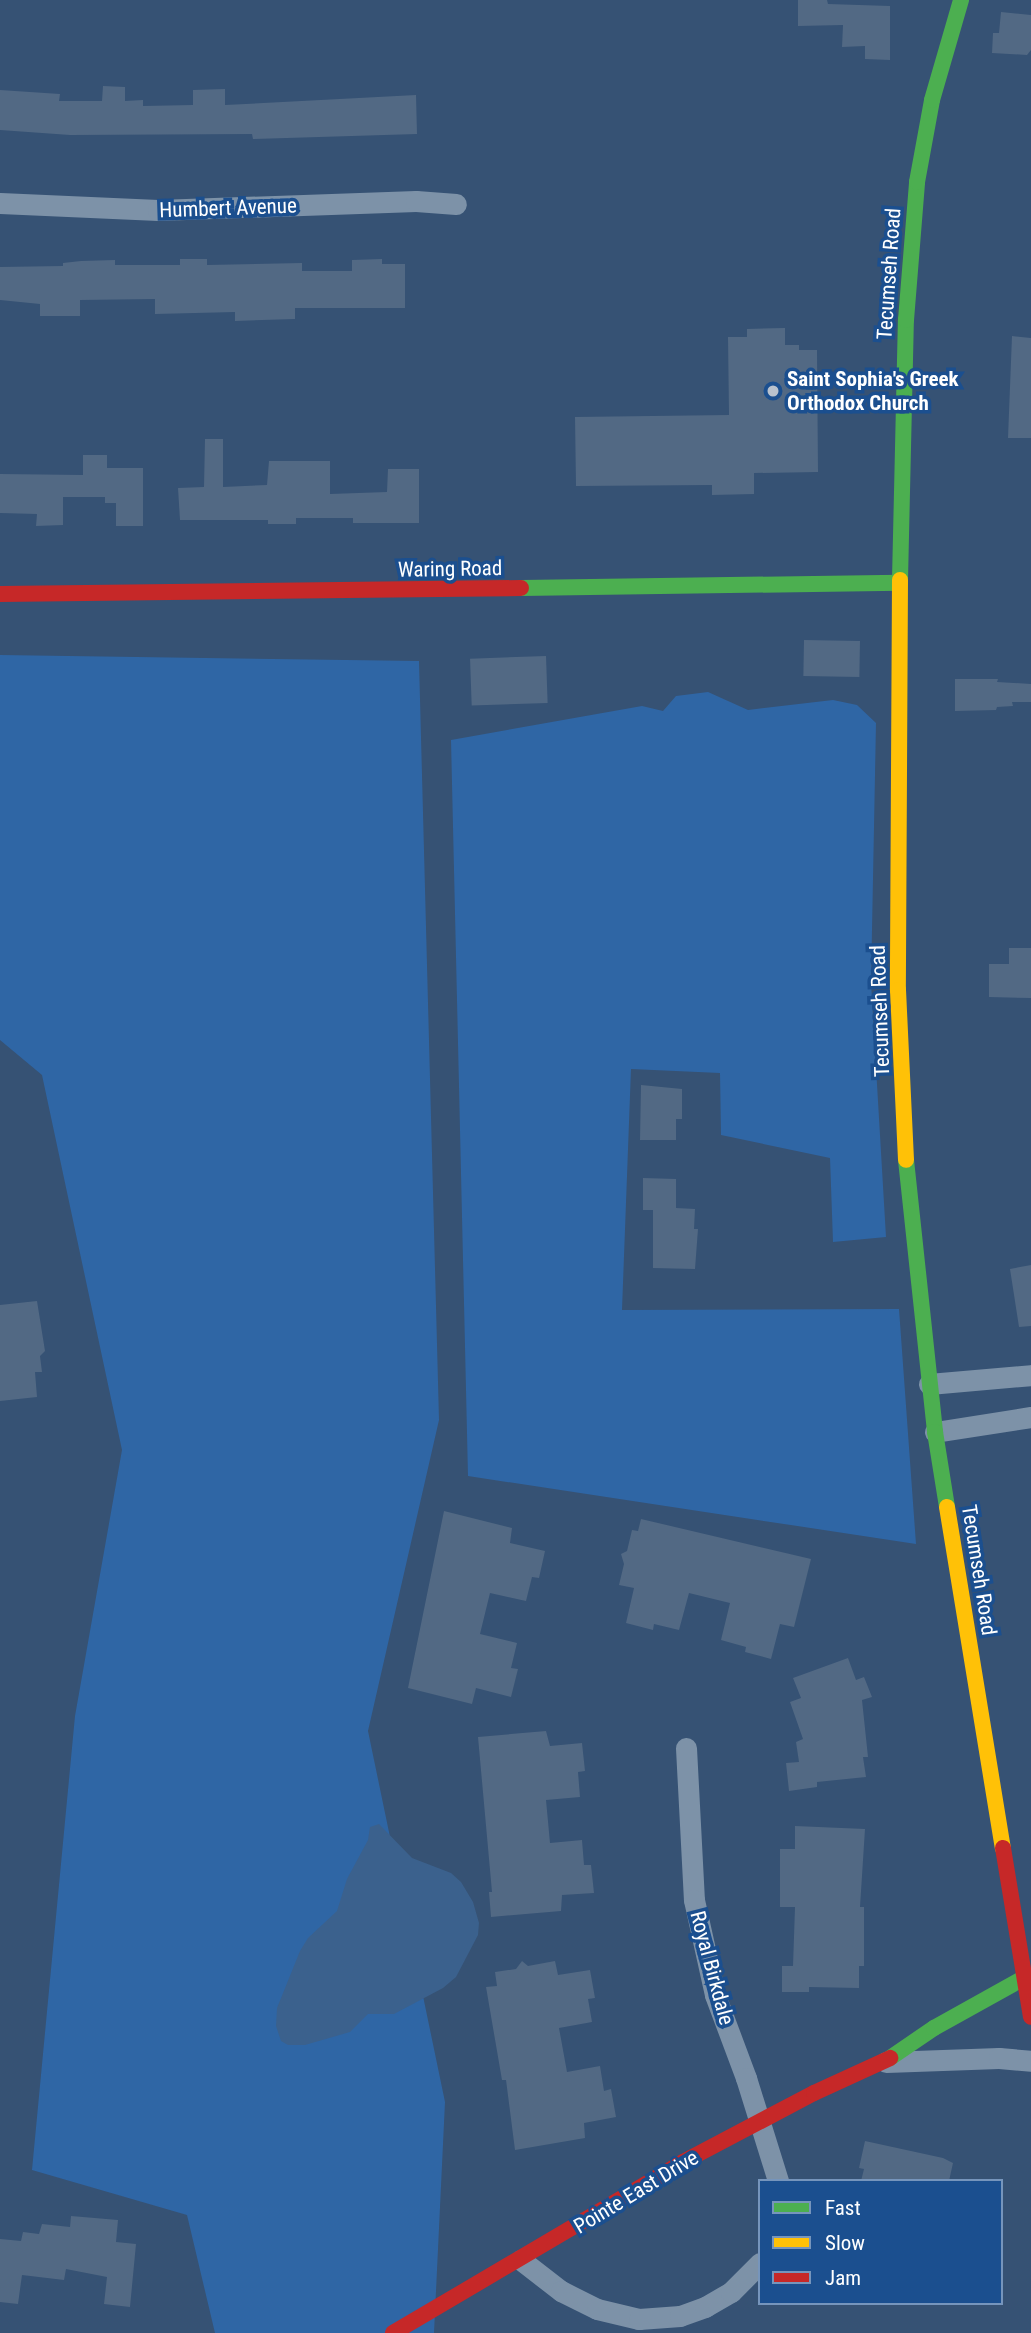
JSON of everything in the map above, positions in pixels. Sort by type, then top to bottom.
[{"type":"street","name":"Tecumseh Road","points":[[961,0],[932,100],[917,181],[906,320],[900,583],[898,990],[906,1160],[935,1432],[1031,2017]]},
{"type":"street","name":"Humbert Avenue","points":[[0,203],[158,210],[416,201],[456,204]]},
{"type":"street","name":"Waring Road","points":[[0,594],[900,583]]},
{"type":"street","points":[[929,1384],[1031,1375]]},
{"type":"street","points":[[935,1432],[1031,1417]]},
{"type":"street","name":"Royal Birkdale","points":[[685,1748],[694,1900],[715,1994],[777,2179]]},
{"type":"street","name":"Pointe East Drive","points":[[393,2333],[522,2260],[683,2162],[884,2062],[934,2028],[1024,1978]]},
{"type":"street","name":"Pointe East Drive","points":[[884,2062],[999,2058],[1031,2061]]},
{"type":"street","points":[[522,2260],[561,2291],[597,2309],[639,2319],[680,2316],[705,2307],[731,2292],[758,2265]]},
{"type":"shaded area","points":[[0,655],[419,661],[439,1420],[368,1731],[445,2102],[434,2333],[215,2333],[187,2215],[32,2170],[75,1716],[122,1450],[42,1075],[0,1040]]},
{"type":"shaded area","points":[[708,692],[748,710],[833,700],[857,705],[876,723],[871,982],[886,1237],[833,1242],[830,1158],[721,1135],[720,1073],[631,1069],[622,1310],[899,1309],[916,1544],[468,1476],[451,740],[642,706],[663,711],[676,696]]},
{"type":"shaded area","points":[[379,1824],[412,1858],[451,1873],[461,1882],[473,1902],[479,1923],[478,1935],[456,1977],[443,1988],[394,2014],[368,2014],[350,2032],[305,2045],[288,2045],[281,2041],[276,2026],[277,2008],[300,1951],[308,1938],[337,1911],[347,1879],[368,1840],[370,1827]]},
{"type":"building","points":[[798,0],[890,6],[890,60],[865,59],[865,46],[842,47],[843,25],[798,26]]},
{"type":"building","points":[[1001,12],[1031,15],[1031,50],[1027,55],[992,53],[993,33],[999,33]]},
{"type":"building","points":[[103,86],[125,87],[125,101],[143,100],[143,106],[193,105],[193,90],[225,89],[225,105],[416,95],[417,134],[253,139],[252,134],[70,135],[0,130],[0,90],[60,94],[59,101],[102,101]]},
{"type":"building","points":[[180,259],[207,259],[207,265],[302,263],[302,271],[352,271],[352,260],[382,259],[382,264],[405,264],[405,308],[295,308],[295,319],[235,321],[235,312],[155,314],[155,299],[80,300],[80,316],[40,316],[40,304],[0,300],[0,267],[63,266],[63,263],[115,260],[115,265],[180,265]]},
{"type":"building","name":"Saint Sophia's Greek Orthodox Church","points":[[785,328],[785,345],[799,345],[799,350],[817,350],[818,472],[754,473],[754,494],[712,495],[712,485],[576,486],[575,417],[729,415],[728,337],[747,337],[747,329]]},
{"type":"building","points":[[1012,336],[1031,338],[1031,438],[1008,438]]},
{"type":"building","points":[[205,439],[223,439],[223,487],[267,485],[269,461],[330,461],[330,494],[387,492],[388,469],[419,469],[419,523],[353,523],[353,518],[296,518],[296,524],[268,524],[268,520],[180,520],[178,488],[204,487]]},
{"type":"building","points":[[83,455],[107,455],[107,468],[143,468],[143,526],[116,526],[116,503],[105,503],[105,497],[63,497],[63,525],[36,526],[37,514],[0,513],[0,474],[83,475]]},
{"type":"building","points":[[804,640],[860,641],[859,677],[803,676]]},
{"type":"building","points":[[546,656],[548,703],[472,706],[470,659]]},
{"type":"building","points":[[955,679],[998,679],[997,682],[1031,684],[1031,702],[1012,702],[1013,706],[997,707],[996,710],[955,711]]},
{"type":"building","points":[[1009,948],[1031,948],[1031,998],[989,997],[989,964],[1009,964]]},
{"type":"building","points":[[641,1085],[682,1089],[682,1119],[676,1119],[676,1140],[640,1140]]},
{"type":"building","points":[[643,1178],[676,1179],[676,1208],[695,1209],[694,1229],[698,1229],[695,1269],[653,1268],[653,1210],[643,1210]]},
{"type":"building","points":[[1031,1265],[1031,1326],[1019,1327],[1010,1269]]},
{"type":"building","points":[[37,1301],[45,1351],[40,1356],[42,1372],[35,1372],[37,1397],[0,1401],[0,1305]]},
{"type":"building","points":[[444,1511],[512,1528],[510,1543],[545,1551],[539,1578],[532,1577],[526,1601],[490,1593],[480,1634],[517,1643],[511,1668],[518,1669],[511,1697],[476,1688],[472,1704],[408,1688]]},
{"type":"building","points":[[641,1519],[811,1559],[794,1627],[780,1624],[771,1659],[745,1652],[746,1647],[721,1640],[730,1603],[689,1593],[679,1630],[654,1624],[653,1630],[626,1623],[634,1588],[619,1585],[624,1564],[621,1554],[627,1551],[632,1530],[638,1531]]},
{"type":"building","points":[[848,1658],[856,1680],[864,1677],[872,1697],[862,1700],[868,1757],[863,1757],[866,1777],[817,1782],[817,1787],[789,1791],[786,1763],[799,1762],[796,1742],[803,1739],[790,1702],[801,1698],[793,1678]]},
{"type":"building","points":[[546,1731],[550,1746],[582,1743],[585,1771],[578,1772],[580,1797],[546,1800],[550,1843],[582,1840],[584,1865],[591,1865],[594,1893],[562,1895],[561,1911],[491,1917],[489,1892],[492,1892],[478,1737]]},
{"type":"building","points":[[795,1826],[865,1829],[860,1907],[864,1907],[864,1966],[859,1966],[859,1988],[809,1987],[809,1992],[782,1992],[782,1966],[793,1966],[795,1907],[780,1907],[780,1849],[795,1849]]},
{"type":"building","points":[[522,1961],[528,1966],[555,1961],[558,1975],[590,1970],[595,1998],[588,1999],[592,2022],[559,2028],[567,2072],[600,2066],[604,2091],[611,2089],[616,2117],[584,2123],[585,2138],[515,2150],[506,2080],[502,2080],[486,1987],[497,1986],[495,1972],[516,1969]]},
{"type":"building","points":[[865,2141],[943,2158],[953,2163],[949,2179],[862,2179],[864,2169],[859,2168]]},
{"type":"building","points":[[71,2216],[118,2220],[116,2242],[136,2244],[130,2307],[104,2304],[107,2277],[66,2269],[64,2280],[22,2275],[18,2304],[0,2302],[0,2239],[21,2241],[23,2232],[39,2234],[42,2224],[70,2227]]},
{"type":"traffic: fast","points":[[900,580],[906,320],[917,182],[932,100],[961,0]]},
{"type":"traffic: fast","points":[[521,588],[900,583]]},
{"type":"traffic: fast","points":[[906,1160],[935,1432],[947,1507]]},
{"type":"traffic: fast","points":[[890,2058],[934,2028],[1024,1978]]},
{"type":"traffic: slow","points":[[900,580],[898,990],[906,1160]]},
{"type":"traffic: slow","points":[[947,1507],[1003,1848]]},
{"type":"traffic: jam","points":[[0,594],[521,588]]},
{"type":"traffic: jam","points":[[1003,1848],[1031,2017]]},
{"type":"traffic: jam","points":[[393,2333],[683,2162],[814,2093],[890,2058]]},
{"type":"place","name":"Saint Sophia's Greek Orthodox Church","points":[[773,391]]}]
